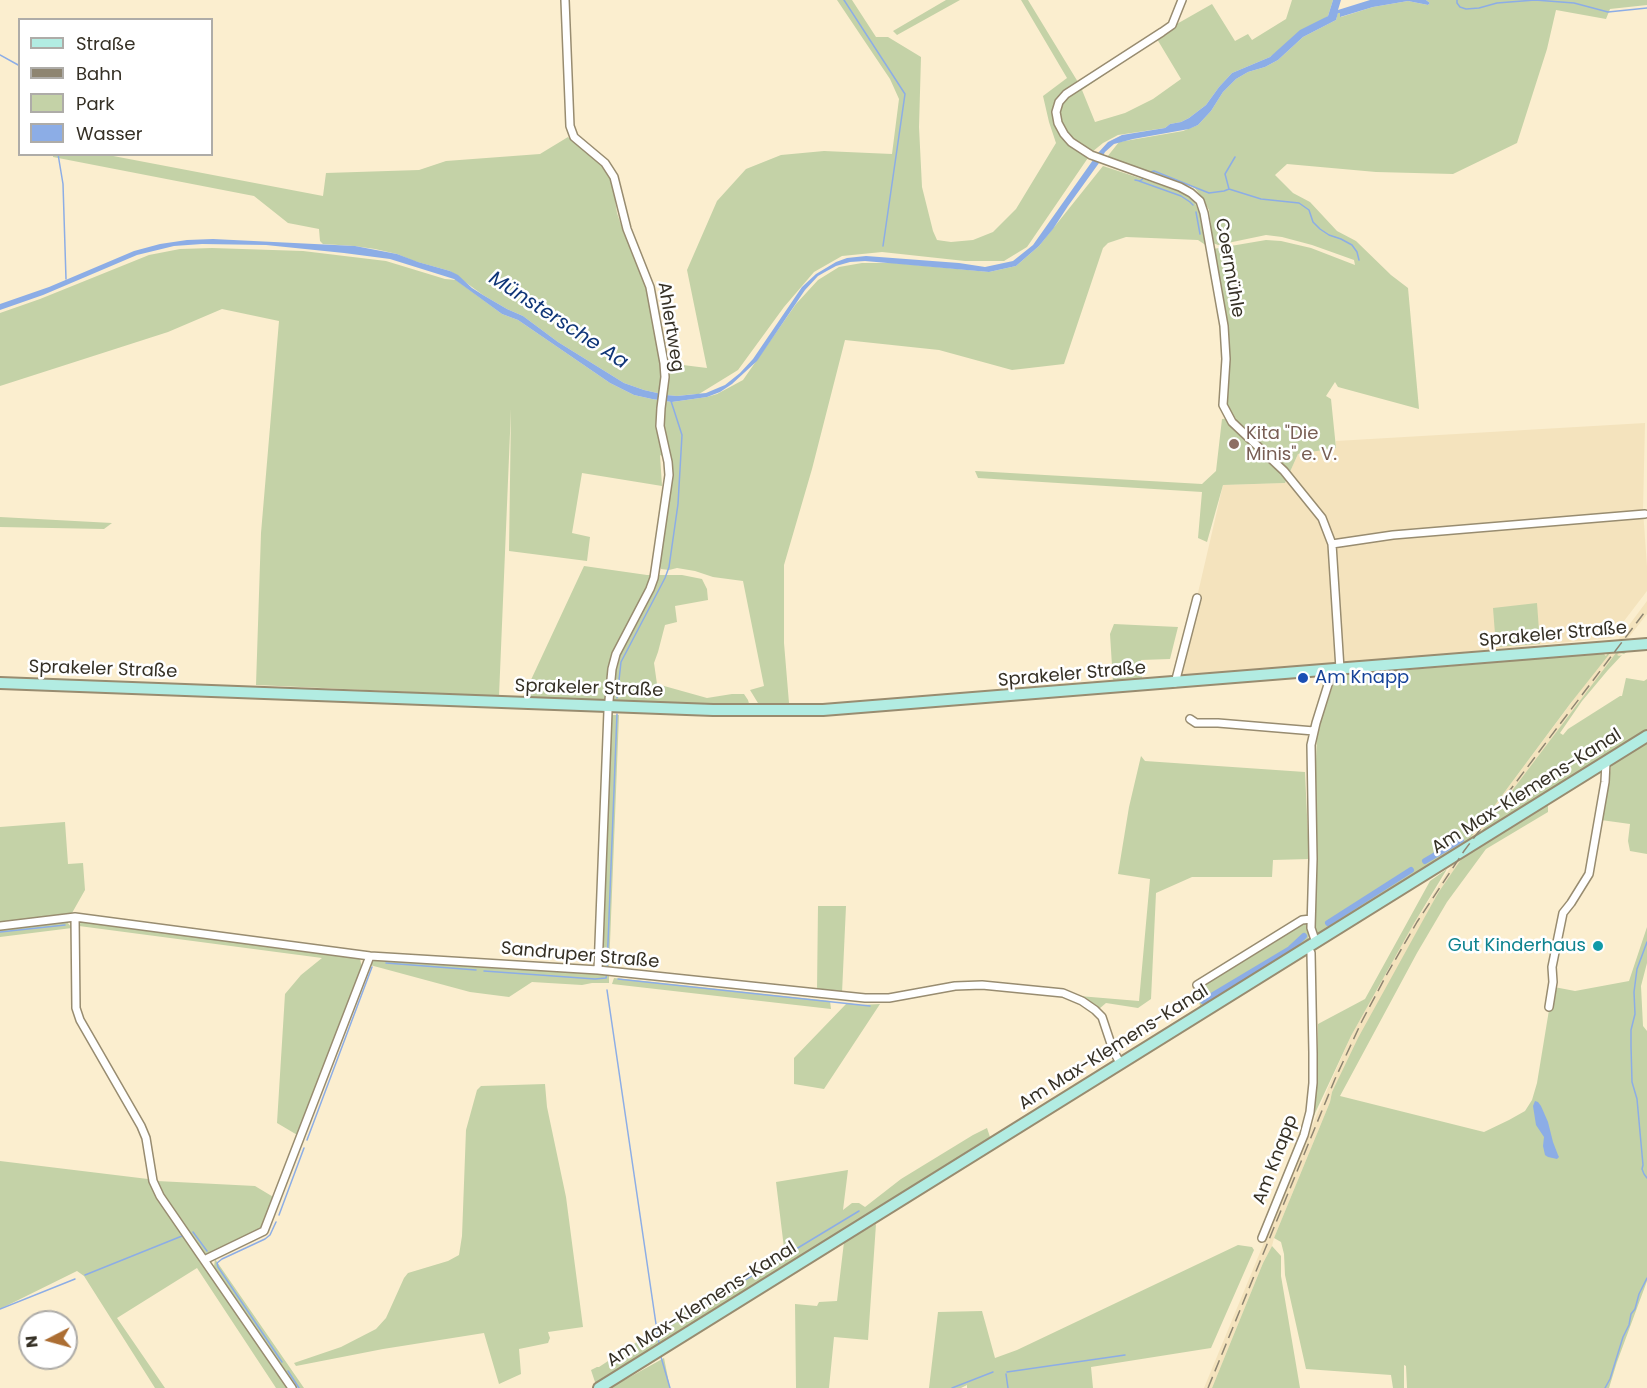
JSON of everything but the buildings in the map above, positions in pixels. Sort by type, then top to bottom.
[{"type":"main road","name":"Sprakeler Straße","points":[[0,683],[713,710],[823,710],[1647,644]]},
{"type":"main road","name":"Am Max-Klemens-Kanal","points":[[599,1388],[1647,736]]},
{"type":"street","name":"Ahlertweg","points":[[565,0],[570,126],[574,137],[605,163],[611,171],[616,182],[627,230],[650,287],[664,363],[661,433],[669,475],[655,573],[650,589],[616,654],[611,675],[604,971]]},
{"type":"street","name":"Coermühle","points":[[1182,0],[1172,25],[1065,94],[1056,112],[1058,123],[1071,142],[1091,155],[1180,187],[1200,201],[1224,326],[1226,358],[1223,405],[1232,422],[1284,471],[1322,518],[1332,544],[1335,669]]},
{"type":"street","points":[[1332,544],[1394,535],[1645,514]]},
{"type":"street","points":[[1175,683],[1197,598]]},
{"type":"street","name":"Am Knapp","points":[[1262,1238],[1304,1135],[1312,1102],[1311,752],[1314,731],[1331,675],[1335,669]]},
{"type":"street","points":[[1190,719],[1196,723],[1314,731]]},
{"type":"street","points":[[1549,1007],[1553,982],[1552,967],[1563,913],[1589,874],[1605,782],[1606,762]]},
{"type":"street","points":[[75,917],[76,1008],[80,1020],[141,1126],[146,1138],[153,1181],[160,1196],[292,1388]]},
{"type":"street","name":"Sandruper Straße","points":[[0,926],[75,917],[370,956],[604,971],[873,999],[955,986],[982,985],[1063,993],[1082,1001],[1102,1017],[1120,1063]]},
{"type":"street","name":"Am Max-Klemens-Kanal","points":[[1197,985],[1302,920],[1311,920]]},
{"type":"street","points":[[204,1260],[264,1231],[370,956]]},
{"type":"shaded area","points":[[1645,423],[1643,510],[1647,591],[1611,638],[1178,679],[1223,485],[1285,483],[1298,454],[1336,448],[1336,441]]},
{"type":"shaded area","points":[[1647,601],[1647,614],[1618,651],[1621,653],[1619,657],[1606,667],[1477,837],[1438,893],[1332,1092],[1272,1246],[1212,1388],[1204,1388],[1351,1036],[1413,925],[1463,848]]},
{"type":"green space","points":[[837,0],[852,0],[876,37],[888,37],[921,57],[919,127],[922,187],[933,231],[937,240],[951,242],[973,240],[993,232],[1016,209],[1056,143],[1043,96],[1067,78],[1021,0],[1028,0],[1081,87],[1113,69],[1082,90],[1095,122],[1125,113],[1153,99],[1181,79],[1157,39],[1175,25],[1212,4],[1235,41],[1248,34],[1252,40],[1286,19],[1292,0],[1333,0],[1328,16],[1270,57],[1232,73],[1206,105],[1189,118],[1165,128],[1118,135],[1103,143],[1092,152],[1027,247],[1004,261],[965,261],[882,252],[842,256],[814,272],[784,307],[738,370],[699,394],[666,395],[624,383],[558,342],[523,316],[483,295],[450,271],[375,249],[323,244],[320,241],[319,229],[288,223],[254,196],[53,157],[113,156],[323,196],[326,173],[419,170],[446,161],[540,154],[568,137],[609,172],[617,213],[624,234],[647,286],[661,356],[675,364],[707,368],[687,270],[717,201],[746,169],[781,155],[824,151],[892,154],[899,99],[890,79]]},
{"type":"green space","points":[[946,0],[960,0],[897,35],[893,31]]},
{"type":"green space","points":[[1426,0],[1647,0],[1647,5],[1610,9],[1606,19],[1556,10],[1547,49],[1517,143],[1453,174],[1376,172],[1287,164],[1275,175],[1293,193],[1310,202],[1337,231],[1356,241],[1408,288],[1419,409],[1338,387],[1335,382],[1326,396],[1331,399],[1336,448],[1298,454],[1285,483],[1223,485],[1207,542],[1198,538],[1202,492],[978,478],[975,471],[1202,484],[1216,471],[1222,419],[1235,418],[1230,413],[1227,404],[1213,249],[1266,240],[1281,241],[1311,248],[1355,265],[1354,260],[1312,245],[1266,235],[1218,245],[1213,243],[1209,210],[1194,187],[1107,157],[1119,142],[1183,131],[1198,125],[1236,79],[1278,60],[1303,37],[1336,20],[1338,12],[1341,17],[1373,7],[1408,1],[1428,5],[1430,3]]},
{"type":"green space","points":[[1103,166],[1185,193],[1195,203],[1201,216],[1207,246],[1198,240],[1126,237],[1108,243],[1103,248],[1064,364],[1012,370],[939,350],[845,340],[812,469],[784,565],[784,643],[789,703],[786,706],[761,708],[750,690],[764,686],[743,581],[713,577],[677,568],[661,569],[659,564],[671,460],[660,455],[662,486],[582,473],[572,533],[590,537],[587,561],[509,551],[511,409],[499,696],[256,685],[261,533],[279,321],[222,309],[168,332],[0,386],[0,313],[149,255],[180,249],[212,248],[303,251],[386,261],[445,279],[456,280],[502,314],[518,320],[610,383],[634,395],[672,402],[707,397],[743,380],[796,304],[818,280],[839,267],[862,263],[894,263],[989,272],[1016,266],[1039,246]]},
{"type":"green space","points":[[0,517],[112,523],[104,529],[0,527]]},
{"type":"green space","points":[[584,566],[647,575],[682,575],[702,579],[707,589],[708,600],[675,606],[677,622],[665,625],[654,663],[657,684],[707,698],[744,694],[750,707],[523,697]]},
{"type":"green space","points":[[1537,603],[1540,644],[1496,647],[1493,608]]},
{"type":"green space","points":[[1114,624],[1178,627],[1170,659],[1141,660],[1142,680],[1113,682],[1110,634]]},
{"type":"green space","points":[[1628,651],[1617,655],[1622,655],[1582,701],[1560,733],[1563,735],[1568,729],[1622,696],[1626,678],[1644,681],[1647,679],[1647,732],[1477,837],[1616,653]]},
{"type":"green space","points":[[1611,652],[1463,848],[1321,935],[1316,935],[1314,931],[1317,733],[1334,676],[1561,657],[1604,654],[1606,656],[1605,653]]},
{"type":"green space","points":[[611,715],[619,715],[609,968],[602,968]]},
{"type":"green space","points":[[1647,741],[1647,854],[1630,851],[1628,841],[1630,824],[1601,820],[1612,762]]},
{"type":"green space","points":[[1141,756],[1145,761],[1305,772],[1309,859],[1273,860],[1272,877],[1192,877],[1156,893],[1151,999],[1138,1008],[1106,1003],[1099,1009],[1079,996],[1139,1001],[1150,879],[1118,874],[1129,807]]},
{"type":"green space","points":[[1548,805],[1548,812],[1486,849],[1447,902],[1340,1096],[1484,1132],[1509,1120],[1525,1111],[1532,1100],[1549,1010],[1547,1005],[1549,986],[1575,991],[1629,981],[1647,927],[1647,963],[1641,986],[1643,1026],[1647,1031],[1647,1281],[1609,1388],[1407,1388],[1406,1366],[1404,1365],[1404,1388],[1393,1388],[1391,1375],[1306,1369],[1285,1275],[1284,1254],[1281,1242],[1274,1238],[1330,1102],[1332,1092],[1358,1038],[1438,893],[1464,855]]},
{"type":"green space","points":[[65,822],[68,864],[83,863],[85,890],[72,913],[0,922],[0,827]]},
{"type":"green space","points":[[1447,869],[1351,1036],[1310,1124],[1317,1086],[1318,1024],[1365,999],[1430,881]]},
{"type":"green space","points":[[818,906],[846,906],[842,993],[817,990]]},
{"type":"green space","points":[[67,922],[72,928],[0,937],[0,930]]},
{"type":"green space","points":[[81,922],[360,958],[362,969],[299,1136],[277,1123],[285,994],[301,975],[322,958],[79,926]]},
{"type":"green space","points":[[1305,923],[1309,930],[1308,943],[1201,1009],[1196,992],[1198,988]]},
{"type":"green space","points":[[375,959],[609,975],[609,983],[582,985],[532,982],[509,997],[470,992],[370,965]]},
{"type":"green space","points":[[614,978],[830,1001],[831,1009],[612,984]]},
{"type":"green space","points":[[847,1003],[880,1004],[824,1089],[794,1084],[794,1058]]},
{"type":"green space","points":[[545,1084],[547,1107],[566,1197],[583,1327],[548,1332],[550,1338],[548,1343],[519,1349],[521,1374],[499,1384],[484,1333],[296,1366],[294,1363],[341,1347],[376,1329],[386,1318],[408,1273],[448,1261],[459,1255],[462,1236],[466,1130],[477,1090],[481,1086]]},
{"type":"green space","points":[[987,1128],[991,1140],[596,1385],[591,1370],[784,1248],[776,1182],[848,1170],[843,1210],[852,1203],[859,1203],[865,1207],[901,1179]]},
{"type":"green space","points":[[0,1161],[157,1181],[255,1186],[275,1198],[261,1228],[206,1255],[189,1231],[182,1233],[287,1388],[276,1388],[197,1268],[117,1318],[165,1388],[155,1388],[84,1276],[77,1271],[0,1309]]},
{"type":"green space","points":[[876,1224],[868,1340],[834,1337],[829,1388],[796,1388],[795,1304],[817,1306],[819,1302],[837,1301],[844,1242]]},
{"type":"green space","points":[[1238,1245],[1252,1247],[1254,1250],[1211,1348],[1091,1367],[1093,1388],[967,1388],[967,1385],[961,1388],[929,1388],[938,1312],[982,1311],[995,1358],[1017,1350]]},
{"type":"green space","points":[[1272,1246],[1281,1256],[1281,1276],[1300,1388],[1212,1388],[1263,1263]]},
{"type":"green space","points":[[215,1259],[304,1388],[295,1388],[216,1272]]},
{"type":"green space","points":[[664,1358],[670,1388],[610,1388]]},
{"type":"water","points":[[1333,0],[1341,0],[1338,10],[1370,0],[1426,0],[1430,3],[1428,5],[1408,1],[1373,7],[1340,17],[1338,13],[1336,20],[1303,37],[1278,60],[1236,79],[1198,125],[1189,129],[1114,144],[1105,152],[1053,229],[1039,246],[1016,266],[989,272],[865,261],[836,266],[818,276],[805,290],[757,361],[732,384],[707,397],[672,402],[634,395],[610,383],[518,320],[502,314],[454,279],[390,259],[344,253],[266,245],[174,246],[137,255],[43,295],[0,310],[0,304],[49,287],[134,251],[160,244],[213,239],[355,246],[397,254],[458,275],[472,288],[523,316],[558,342],[624,383],[666,395],[706,393],[725,385],[740,373],[753,359],[802,287],[816,274],[836,262],[866,256],[985,267],[1013,261],[1033,245],[1108,142],[1122,135],[1165,128],[1189,118],[1206,105],[1232,73],[1270,57],[1300,30],[1328,16]]},
{"type":"water","points":[[1535,1101],[1541,1106],[1548,1122],[1559,1157],[1557,1159],[1545,1155],[1544,1137],[1536,1125],[1533,1106]]},
{"type":"waterway","points":[[844,0],[905,94],[883,246]]},
{"type":"waterway","points":[[1457,0],[1460,7],[1466,9],[1497,3],[1535,0],[1574,3],[1608,12],[1647,8]]},
{"type":"waterway","points":[[0,55],[18,65]]},
{"type":"waterway","points":[[58,156],[63,184],[66,279]]},
{"type":"waterway","points":[[1229,189],[1225,174],[1235,157]]},
{"type":"waterway","points":[[1148,173],[1154,171],[1209,193],[1229,189],[1261,199],[1299,203],[1309,210],[1313,222],[1320,229],[1352,245],[1359,260]]},
{"type":"waterway","points":[[1135,180],[1140,181],[1145,177]]},
{"type":"waterway","points":[[1139,181],[1181,196],[1193,205]]},
{"type":"waterway","points":[[1196,212],[1200,234]]},
{"type":"waterway","points":[[617,698],[621,662],[669,567],[678,504],[682,435],[671,401]]},
{"type":"waterway","points":[[607,968],[617,714]]},
{"type":"waterway","points":[[1425,861],[1461,840]]},
{"type":"waterway","points":[[1328,923],[1411,870]]},
{"type":"waterway","points":[[0,932],[65,925]]},
{"type":"waterway","points":[[1203,1001],[1290,949],[1304,936]]},
{"type":"waterway","points":[[1647,942],[1637,969],[1634,992],[1635,1014],[1631,1030],[1632,1082],[1637,1099],[1642,1169],[1647,1178]]},
{"type":"waterway","points":[[386,963],[476,970]]},
{"type":"waterway","points":[[307,1140],[372,967]]},
{"type":"waterway","points":[[484,971],[595,979],[606,978],[607,973]]},
{"type":"waterway","points":[[618,979],[870,1006]]},
{"type":"waterway","points":[[607,990],[656,1324]]},
{"type":"waterway","points":[[279,1215],[304,1148]]},
{"type":"waterway","points":[[705,1304],[859,1211]]},
{"type":"waterway","points":[[276,1222],[270,1235],[265,1239],[217,1263],[282,1362]]},
{"type":"waterway","points":[[193,1232],[207,1251]]},
{"type":"waterway","points":[[85,1275],[182,1236]]},
{"type":"waterway","points":[[1605,1388],[1631,1314],[1647,1278]]},
{"type":"waterway","points":[[0,1309],[75,1279]]},
{"type":"waterway","points":[[657,1333],[698,1308]]},
{"type":"waterway","points":[[657,1332],[659,1343]]},
{"type":"waterway","points":[[1007,1372],[1125,1355]]},
{"type":"waterway","points":[[661,1357],[670,1388]]},
{"type":"waterway","points":[[288,1371],[299,1388]]},
{"type":"waterway","points":[[952,1388],[993,1372]]},
{"type":"waterway","points":[[1006,1374],[1008,1388]]},
{"type":"railway","points":[[1208,1388],[1335,1079],[1387,974],[1417,922],[1464,851],[1647,609]]},
{"type":"place","name":"Kita \"Die Minis\" e. V.","points":[[1234,444]]},
{"type":"place","name":"Am Knapp","points":[[1303,678]]},
{"type":"place","name":"Gut Kinderhaus","points":[[1598,946]]},
{"type":"water label","name":"Münstersche Aa","points":[[558,321]]}]
